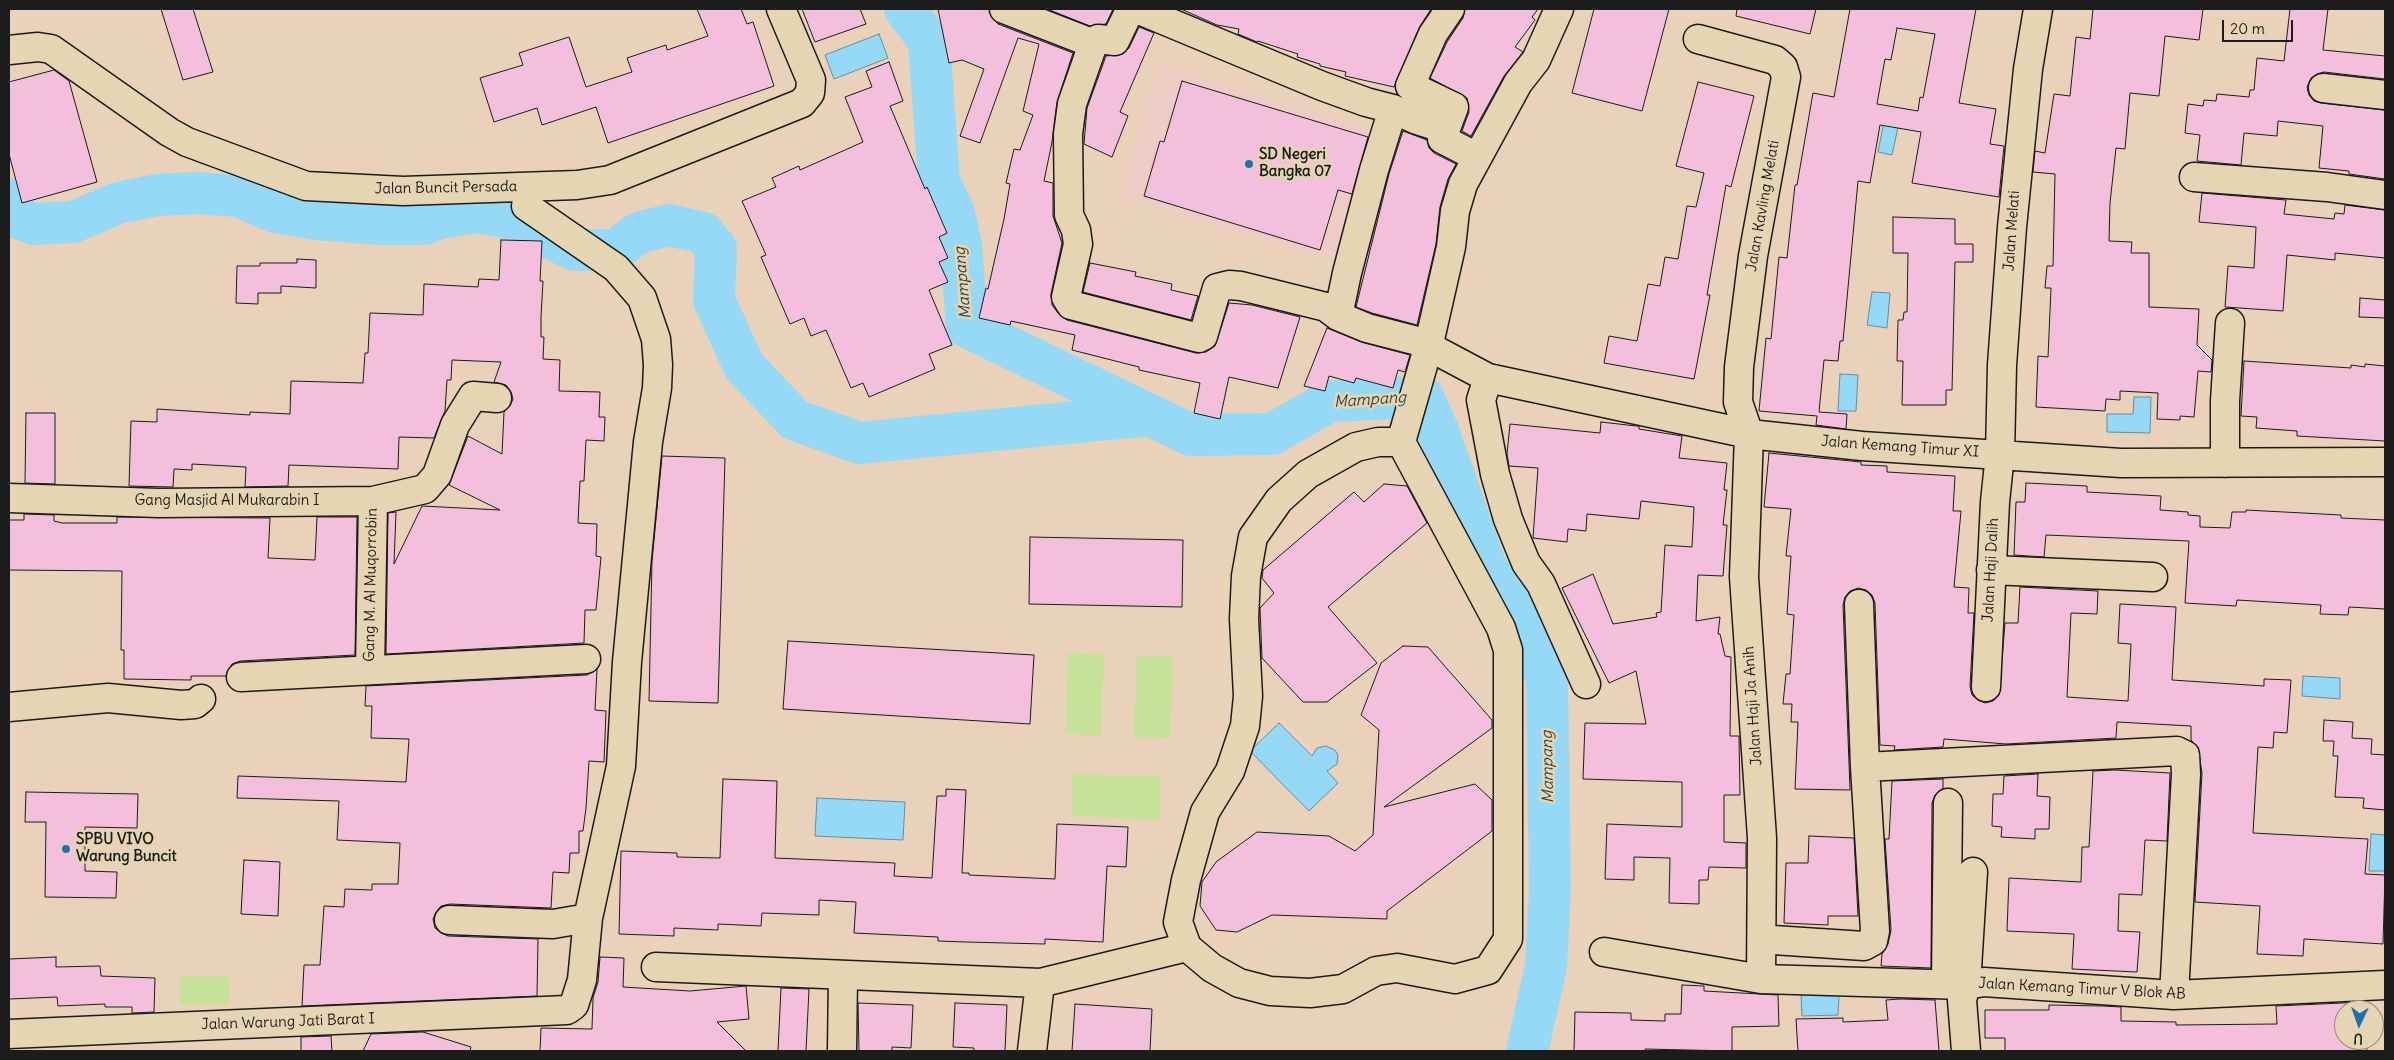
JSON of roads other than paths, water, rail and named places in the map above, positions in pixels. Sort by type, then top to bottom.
[{"type":"street","name":"Jalan Buncit Persada","points":[[9,50],[38,47],[51,49],[169,132],[197,146],[306,186],[403,191],[577,184],[610,180],[802,103],[810,93],[811,80],[781,9]]},
{"type":"street","points":[[1004,9],[1092,45],[1098,39],[1116,42],[1128,14],[1133,9],[1322,86],[1366,102],[1393,109],[1444,129]]},
{"type":"street","points":[[1450,9],[1433,34],[1410,86],[1454,107],[1444,129],[1442,139],[1477,158]]},
{"type":"street","points":[[1405,430],[1378,442],[1356,448],[1308,474],[1279,500],[1253,537],[1246,576],[1244,619],[1248,696],[1245,726],[1230,771],[1205,812],[1186,880],[1178,922],[1187,947],[1212,968],[1240,983],[1270,991],[1310,993],[1343,988],[1376,971],[1397,968],[1455,979],[1488,970],[1508,939],[1508,650],[1501,628],[1405,430],[1429,353],[1451,247],[1455,211],[1463,184],[1518,83],[1536,60],[1558,9]]},
{"type":"street","name":"Jalan Melati","points":[[2000,454],[2002,365],[2012,226],[2028,69],[2038,9]]},
{"type":"street","name":"Jalan Kavling Melati","points":[[1698,39],[1776,60],[1783,67],[1786,77],[1753,256],[1739,367],[1738,402],[1749,434]]},
{"type":"street","name":"Jalan Kemang Timur XI","points":[[1092,45],[1072,104],[1068,134],[1069,215],[1076,230],[1078,244],[1066,297],[1071,305],[1200,338],[1203,336],[1218,288],[1230,285],[1241,286],[1326,307],[1338,316],[1478,373],[1749,434],[1862,446],[2121,463],[2385,462]]},
{"type":"street","points":[[2323,88],[2385,95]]},
{"type":"street","points":[[1338,316],[1347,273],[1374,170],[1393,109]]},
{"type":"street","points":[[2194,177],[2366,191],[2385,195]]},
{"type":"street","points":[[449,920],[553,924],[588,918],[621,766],[627,662],[648,442],[657,388],[656,339],[642,298],[616,268],[526,206]]},
{"type":"street","points":[[2225,463],[2225,402],[2230,323]]},
{"type":"street","points":[[1478,373],[1481,400],[1495,474],[1508,519],[1526,562],[1541,584],[1586,684]]},
{"type":"street","name":"Gang Masjid Al Mukarabin I","points":[[9,498],[159,503],[373,500],[425,489],[437,475],[455,425],[473,396],[497,398]]},
{"type":"street","name":"Jalan Haji Ja Anih","points":[[1749,434],[1744,577],[1762,838],[1761,979]]},
{"type":"street","name":"Jalan Haji Dalih","points":[[1986,687],[1991,570],[2000,454]]},
{"type":"street","name":"Gang M. Al Muqorrobin","points":[[370,670],[373,500]]},
{"type":"street","points":[[1991,570],[2154,577]]},
{"type":"street","points":[[1773,940],[1864,946],[1873,941],[1876,931],[1865,766],[1859,604]]},
{"type":"street","points":[[241,677],[586,659]]},
{"type":"street","points":[[9,706],[108,698],[181,705],[195,704],[201,699]]},
{"type":"street","points":[[1865,766],[2178,751],[2185,755],[2186,774],[2174,995]]},
{"type":"street","points":[[1948,803],[1956,985]]},
{"type":"street","points":[[1956,985],[1972,872]]},
{"type":"street","name":"Jalan Warung Jati Barat I","points":[[9,1034],[41,1042],[567,1010],[574,1005],[579,995],[588,918]]},
{"type":"street","points":[[656,968],[1040,982],[1187,947]]},
{"type":"street","points":[[1604,952],[1761,979],[1956,985]]},
{"type":"street","points":[[842,1051],[844,976]]},
{"type":"street","points":[[1032,1051],[1040,982]]},
{"type":"street","name":"Jalan Kemang Timur V Blok AB","points":[[1966,1051],[1962,1000],[1956,985],[1984,982],[2174,995],[2385,985]]},
{"type":"water","points":[[879,34],[888,58],[834,79],[825,55]]},
{"type":"water","points":[[1886,111],[1901,113],[1892,155],[1878,152]]},
{"type":"water","points":[[1872,292],[1890,293],[1887,328],[1867,325]]},
{"type":"water","points":[[1840,374],[1858,375],[1856,411],[1838,411]]},
{"type":"water","points":[[2134,397],[2151,397],[2150,433],[2107,432],[2107,414],[2133,414]]},
{"type":"water","points":[[2303,676],[2340,678],[2340,699],[2302,696]]},
{"type":"water","points":[[1279,723],[1312,756],[1317,748],[1326,746],[1335,750],[1338,755],[1337,764],[1327,771],[1338,783],[1309,811],[1250,751]]},
{"type":"water","points":[[817,798],[905,802],[903,840],[815,836]]},
{"type":"water","points":[[2371,834],[2385,835],[2385,871],[2369,871]]},
{"type":"water","points":[[1801,994],[1839,995],[1838,1015],[1802,1016]]},
{"type":"waterway","name":"Mampang","points":[[905,9],[929,41],[939,182],[954,213],[961,245],[967,327],[1191,435],[1272,434],[1330,401],[1423,397],[1438,431],[1485,565],[1513,606],[1547,679],[1550,889],[1546,967],[1527,1051]]},
{"type":"waterway","points":[[9,199],[13,216],[34,224],[73,222],[118,203],[157,195],[196,193],[238,196],[272,211],[315,219],[381,224],[424,224],[440,218],[474,212],[506,217],[575,250],[616,250],[638,233],[669,225],[703,233],[716,248],[714,300],[744,366],[795,420],[859,443],[1150,415]]},
{"type":"place","name":"SD Negeri Bangka 07","points":[[1249,164]]},
{"type":"place","name":"SPBU VIVO Warung Buncit","points":[[66,849]]}]
